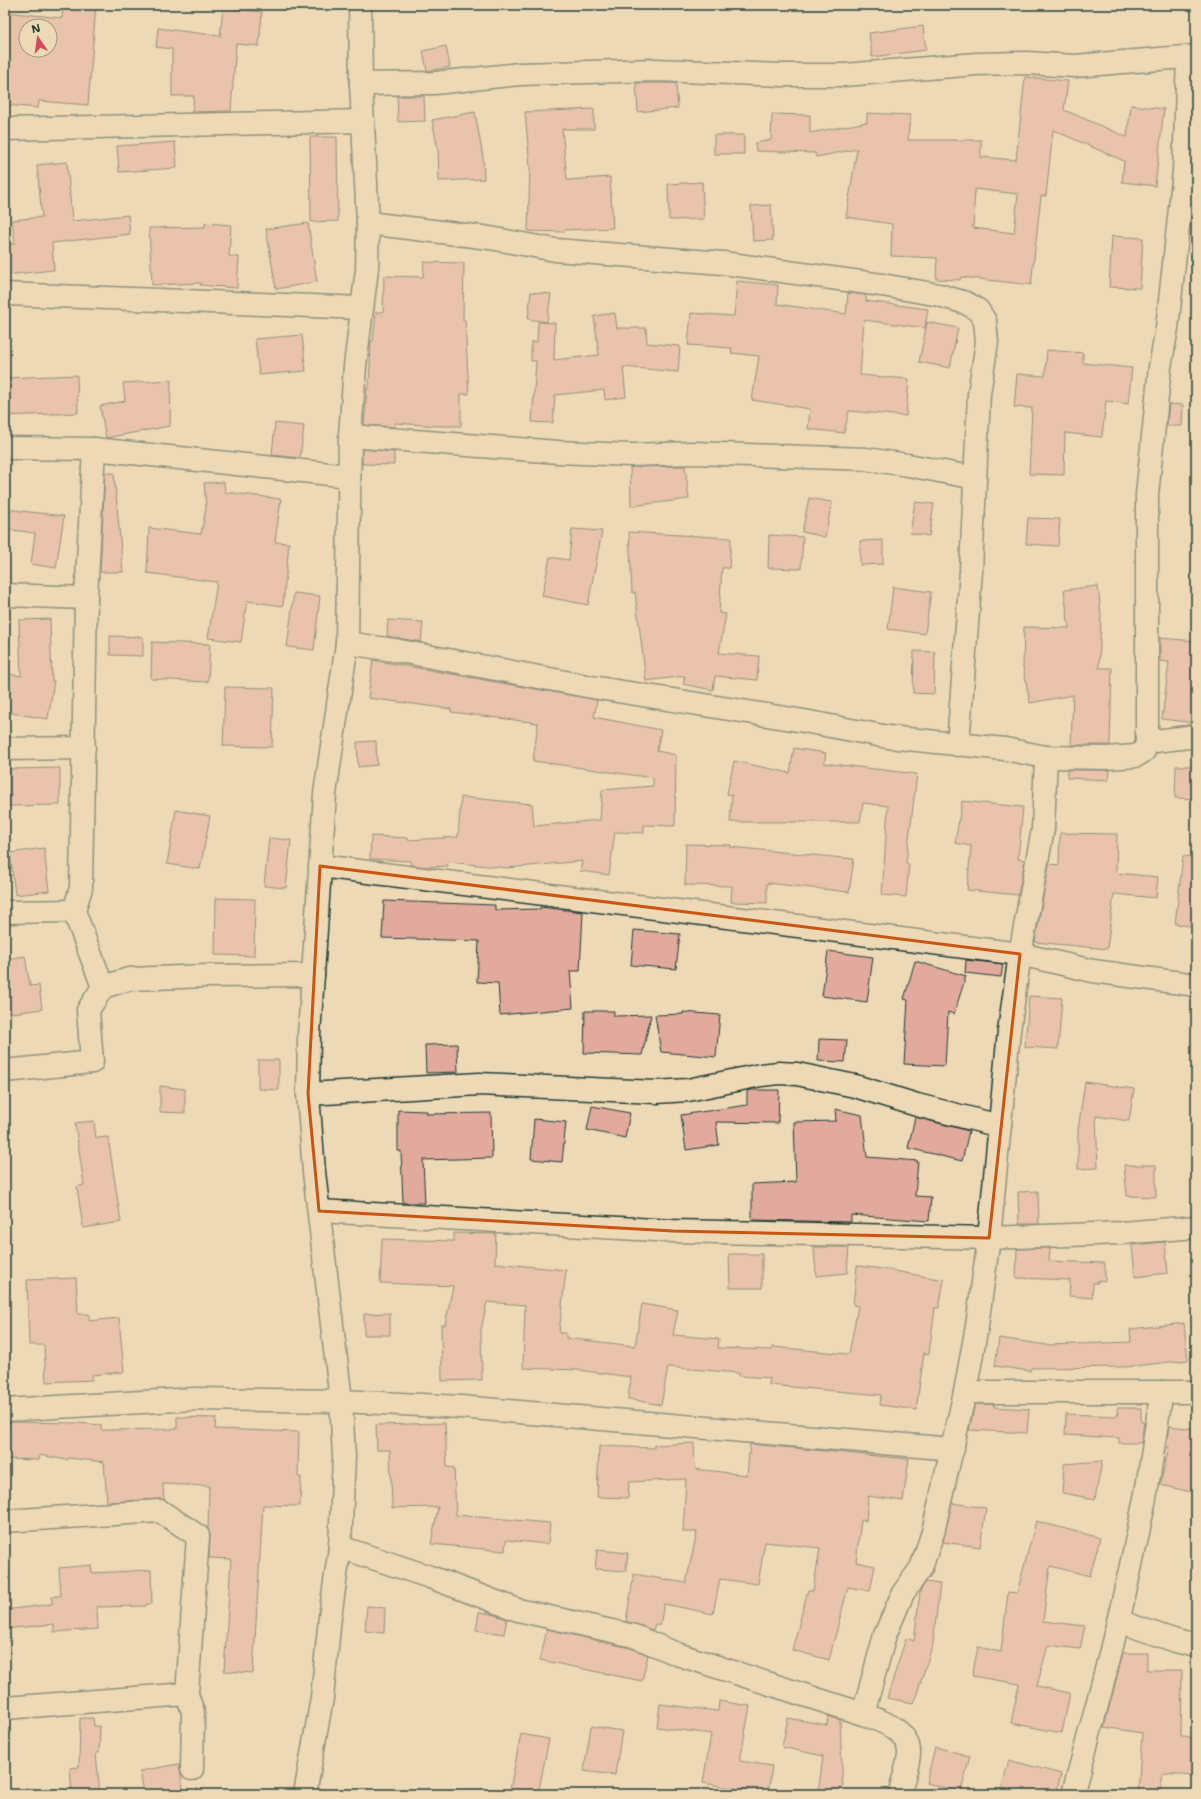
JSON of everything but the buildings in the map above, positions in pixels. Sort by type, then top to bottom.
[{"type":"street","points":[[305,1794],[322,1698],[330,1617],[340,1547],[344,1456],[341,1401],[319,1211],[308,1094],[309,1035],[325,794],[347,643],[350,436],[367,269],[368,223],[361,84],[360,5]]},
{"type":"street","points":[[347,643],[804,721],[888,737],[1005,749],[1046,756],[1106,758],[1136,756],[1144,751],[1147,742],[1147,496],[1160,367],[1167,328],[1184,171],[1192,57],[1075,66],[1027,63],[976,64],[844,74],[783,75],[656,70],[520,74],[435,83],[361,84]]},
{"type":"street","points":[[5,129],[363,121]]},
{"type":"street","points":[[368,223],[490,238],[555,250],[723,263],[889,286],[939,295],[966,303],[978,310],[985,321],[987,342],[980,394],[975,478],[972,571],[958,745]]},
{"type":"street","points":[[5,294],[362,308]]},
{"type":"street","points":[[350,436],[631,455],[693,453],[866,459],[908,465],[975,478]]},
{"type":"street","points":[[5,448],[94,449],[350,476]]},
{"type":"street","points":[[94,449],[86,598],[81,888],[74,911],[103,987]]},
{"type":"street","points":[[5,595],[86,598]]},
{"type":"street","points":[[1147,742],[1196,736]]},
{"type":"street","points":[[5,749],[84,748]]},
{"type":"street","points":[[863,1714],[885,1635],[903,1594],[921,1568],[933,1532],[953,1450],[965,1392],[977,1326],[989,1238],[1009,1031],[1020,954],[1043,829],[1046,756]]},
{"type":"street","points":[[320,866],[1020,954],[1093,971],[1196,985]]},
{"type":"street","points":[[5,912],[74,911]]},
{"type":"street","points":[[5,1071],[92,1062],[88,1010],[103,987],[129,979],[207,976],[313,975]]},
{"type":"street","points":[[308,1094],[479,1084],[656,1092],[688,1090],[760,1075],[791,1074],[855,1086],[917,1105],[1000,1126]]},
{"type":"street","points":[[319,1211],[673,1230],[989,1238],[1196,1227]]},
{"type":"street","points":[[965,1392],[1196,1392]]},
{"type":"street","points":[[1073,1794],[1118,1621],[1143,1508],[1162,1392]]},
{"type":"street","points":[[5,1410],[194,1399],[341,1401],[461,1406],[953,1450]]},
{"type":"street","points":[[5,1521],[160,1511],[198,1536],[187,1694],[194,1712],[192,1769]]},
{"type":"street","points":[[340,1547],[430,1577],[518,1610],[634,1636],[677,1654],[863,1714],[890,1725],[906,1740],[909,1754],[900,1794]]},
{"type":"street","points":[[1118,1621],[1176,1641],[1196,1646]]},
{"type":"street","points":[[5,1708],[187,1694]]},
{"type":"highlighted area","points":[[320,866],[1020,954],[989,1238],[673,1231],[319,1211],[308,1094]]}]
